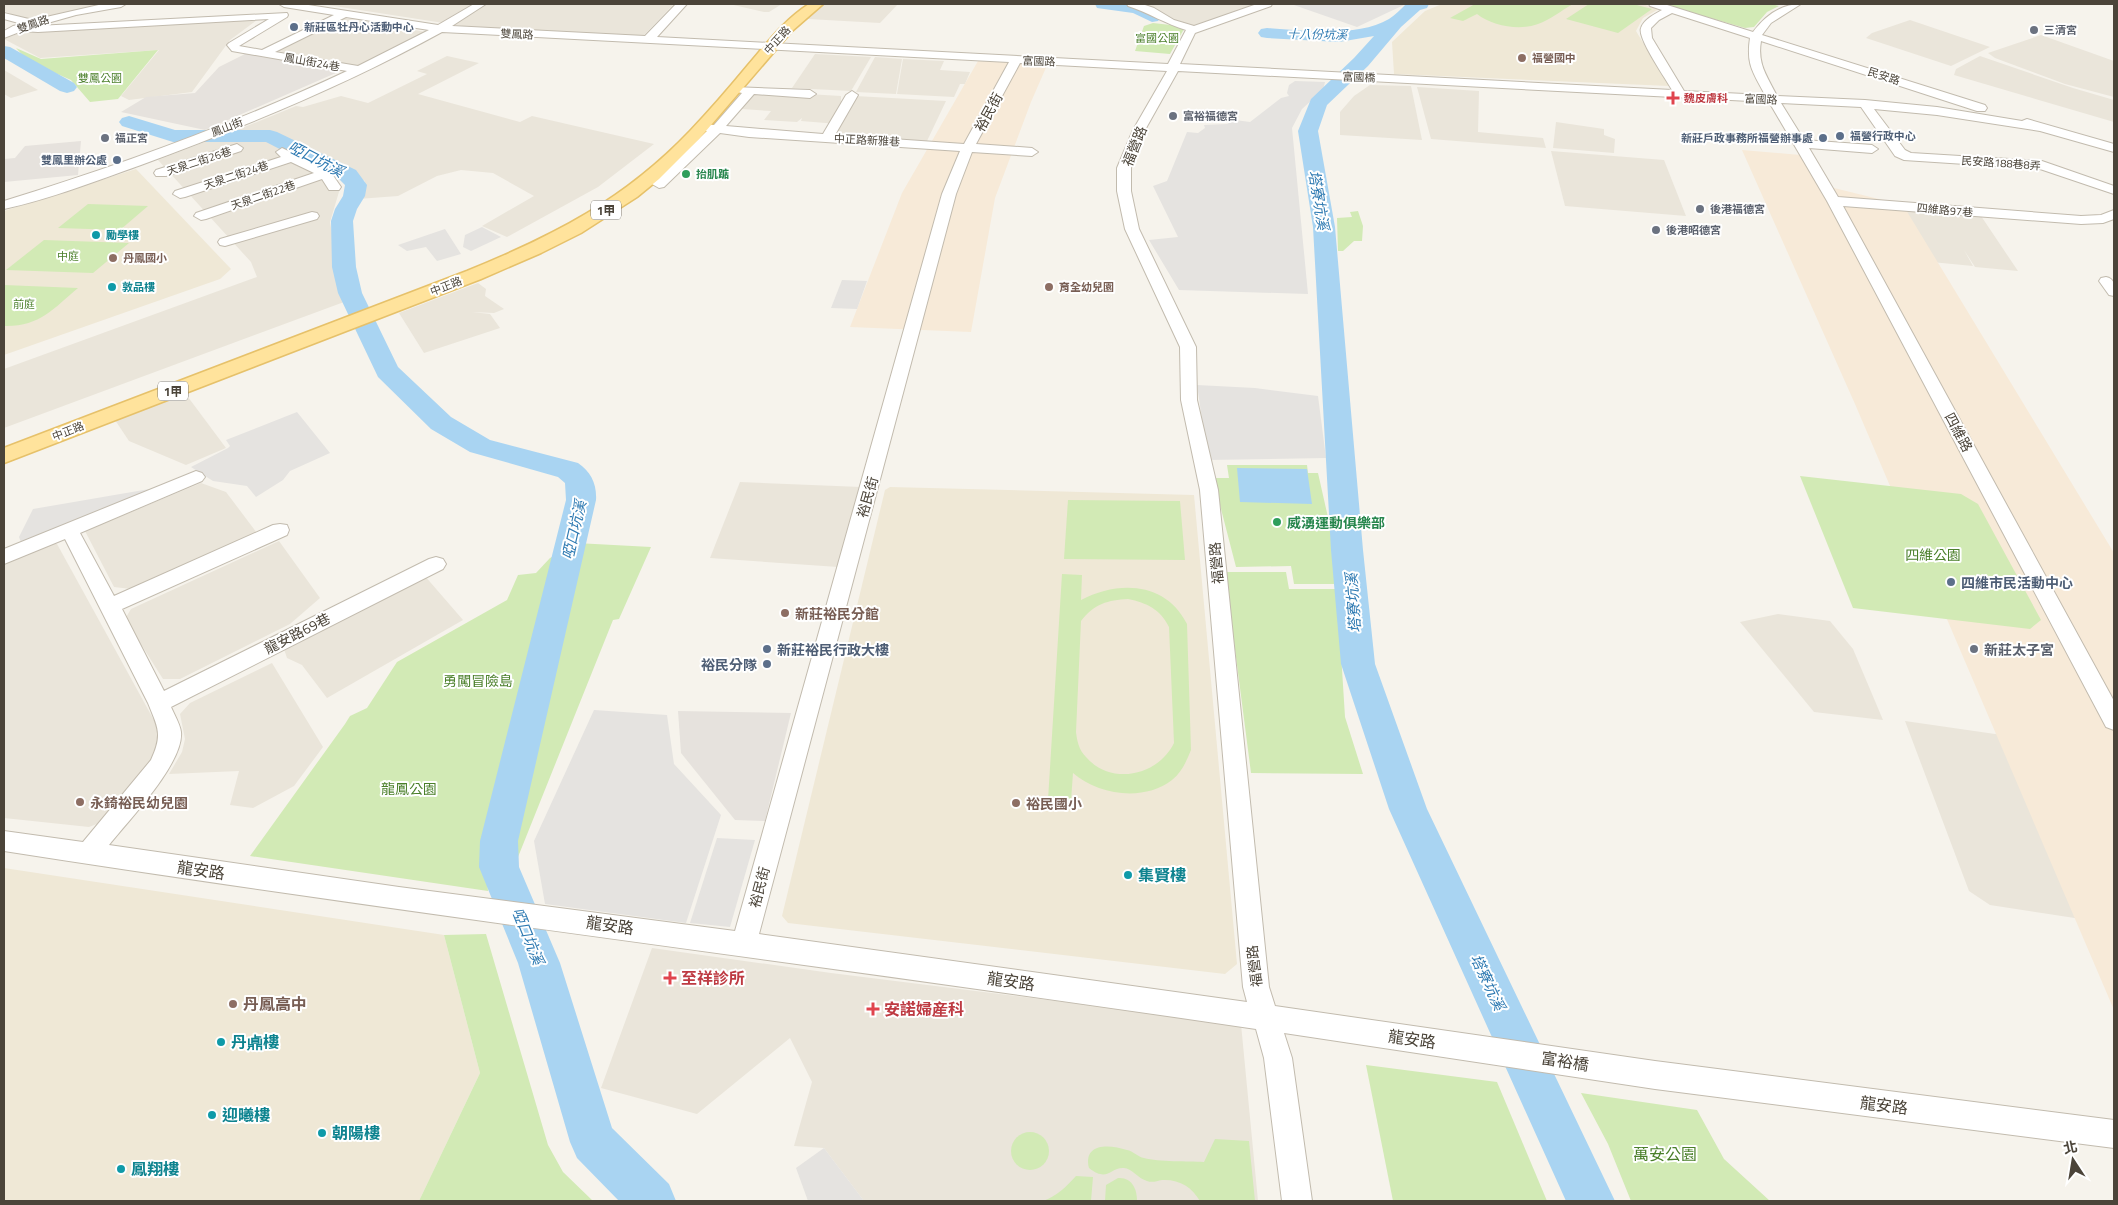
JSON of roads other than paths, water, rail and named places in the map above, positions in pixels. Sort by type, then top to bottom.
[{"type":"main road","name":"中正路","points":[[711,93],[783,15],[799,4]]},
{"type":"main road","name":"中正路","points":[[4,438],[510,260],[570,231],[619,202],[674,156],[702,127],[743,90],[770,48],[801,15],[817,4]]},
{"type":"main road","name":"中正路","points":[[392,300],[534,234],[602,197],[659,150],[685,121]]},
{"type":"main road","points":[[602,197],[619,202]]},
{"type":"main road","name":"中正路","points":[[4,456],[343,318]]},
{"type":"street","name":"雙鳳路","points":[[4,34],[31,23],[109,5],[121,4]]},
{"type":"street","name":"雙鳳路","points":[[284,4],[304,5],[442,29],[752,47]]},
{"type":"street","name":"鳳山街","points":[[4,206],[123,167],[242,122],[360,70],[442,29],[481,4]]},
{"type":"street","points":[[647,41],[682,4]]},
{"type":"street","points":[[1132,4],[1150,10],[1170,22],[1194,28],[1267,4]]},
{"type":"street","name":"民安路","points":[[1654,4],[1756,35],[2039,127],[2114,148]]},
{"type":"street","points":[[1756,35],[1767,21],[1796,4]]},
{"type":"street","points":[[17,28],[38,30],[283,15],[304,5]]},
{"type":"street","points":[[1671,9],[1654,18],[1646,28],[1647,38],[1681,95]]},
{"type":"street","points":[[265,53],[346,13]]},
{"type":"street","name":"鳳山街24巷","points":[[283,15],[233,45],[236,48],[360,70]]},
{"type":"street","points":[[4,16],[31,23]]},
{"type":"street","name":"福營路","points":[[1194,28],[1182,46],[1173,68],[1139,130],[1124,168],[1124,191],[1132,229],[1188,347],[1189,400],[1210,490],[1256,987],[1278,1058],[1297,1201]]},
{"type":"street","name":"四維路","points":[[1756,35],[1753,55],[1756,66],[1773,100],[1834,201],[2114,720]]},
{"type":"street","name":"富國路","points":[[752,47],[1327,76]]},
{"type":"street","name":"裕民街","points":[[744,943],[889,419],[946,203],[968,147],[1016,60]]},
{"type":"street","name":"富國橋","points":[[1327,76],[1392,79]]},
{"type":"street","name":"富國路","points":[[1392,79],[1865,104],[1945,112],[2039,127]]},
{"type":"street","points":[[659,184],[689,159],[719,129],[743,90],[810,94]]},
{"type":"street","points":[[827,138],[852,95]]},
{"type":"street","name":"民安路188巷8弄","points":[[1865,104],[1900,153],[1914,158],[2042,165],[2114,190]]},
{"type":"street","name":"中正路新雅巷","points":[[702,127],[749,133],[1032,152]]},
{"type":"street","points":[[1801,144],[1872,149]]},
{"type":"street","name":"天泉二街26巷","points":[[161,173],[237,148]]},
{"type":"street","points":[[276,149],[325,174],[334,187]]},
{"type":"street","name":"天泉二街24巷","points":[[180,194],[293,157]]},
{"type":"street","name":"天泉二街22巷","points":[[201,216],[325,174]]},
{"type":"street","name":"四維路97巷","points":[[1834,201],[2096,220],[2111,217],[2114,214]]},
{"type":"street","points":[[225,242],[312,216]]},
{"type":"street","points":[[4,556],[196,477]]},
{"type":"street","points":[[69,530],[159,703],[170,732],[169,745],[159,766],[88,853]]},
{"type":"street","points":[[110,606],[280,530]]},
{"type":"street","name":"龍安路69巷","points":[[159,703],[436,564]]},
{"type":"street","name":"龍安路","points":[[4,841],[457,906],[744,943],[1475,1048]]},
{"type":"street","name":"富裕橋","points":[[1475,1048],[1655,1075]]},
{"type":"street","name":"龍安路","points":[[1655,1075],[2114,1134]]},
{"type":"water","points":[[1237,468],[1307,469],[1312,504],[1240,502]]},
{"type":"waterway","name":"十八份坑溪","points":[[1103,4],[1138,9],[1152,17]]},
{"type":"waterway","name":"塔寮坑溪","points":[[1395,23],[1414,6],[1421,4]]},
{"type":"waterway","name":"十八份坑溪","points":[[1267,33],[1339,37],[1363,34],[1395,23]]},
{"type":"waterway","name":"塔寮坑溪","points":[[1395,23],[1361,62],[1318,103],[1308,131],[1324,227],[1347,550],[1358,664],[1408,809],[1591,1201]]},
{"type":"waterway","name":"啞口坑溪","points":[[4,51],[67,87]]},
{"type":"waterway","name":"啞口坑溪","points":[[129,122],[173,136],[270,136],[348,175],[356,185],[354,196],[346,209],[342,221],[344,267],[350,293],[387,371],[441,423],[480,446],[568,470],[580,482],[581,500],[499,841],[499,867],[539,963],[593,1142],[652,1201]]},
{"type":"place","name":"新莊區牡丹心活動中心","points":[[294,27]]},
{"type":"place","name":"三清宮","points":[[2034,30]]},
{"type":"place","name":"福營國中","points":[[1522,58]]},
{"type":"place","name":"魏皮膚科","points":[[1673,98]]},
{"type":"place","name":"富裕福德宮","points":[[1173,116]]},
{"type":"place","name":"福營行政中心","points":[[1840,136]]},
{"type":"place","name":"福正宮","points":[[105,138]]},
{"type":"place","name":"新莊戶政事務所福營辦事處","points":[[1823,138]]},
{"type":"place","name":"雙鳳里辦公處","points":[[117,160]]},
{"type":"place","name":"抬肌踮","points":[[686,174]]},
{"type":"place","name":"後港福德宮","points":[[1700,209]]},
{"type":"place","name":"後港昭德宮","points":[[1656,230]]},
{"type":"place","name":"勵學樓","points":[[96,235]]},
{"type":"place","name":"丹鳳國小","points":[[113,258]]},
{"type":"place","name":"敦品樓","points":[[112,287]]},
{"type":"place","name":"育全幼兒園","points":[[1049,287]]},
{"type":"place","name":"威湧運動俱樂部","points":[[1277,522]]},
{"type":"place","name":"四維市民活動中心","points":[[1951,582]]},
{"type":"place","name":"新莊裕民分館","points":[[785,613]]},
{"type":"place","name":"新莊裕民行政大樓","points":[[767,649]]},
{"type":"place","name":"新莊太子宮","points":[[1974,649]]},
{"type":"place","name":"裕民分隊","points":[[767,664]]},
{"type":"place","name":"永錡裕民幼兒園","points":[[80,802]]},
{"type":"place","name":"裕民國小","points":[[1016,803]]},
{"type":"place","name":"集賢樓","points":[[1128,875]]},
{"type":"place","name":"至祥診所","points":[[670,978]]},
{"type":"place","name":"丹鳳高中","points":[[233,1004]]},
{"type":"place","name":"安諾婦産科","points":[[873,1009]]},
{"type":"place","name":"丹鼑樓","points":[[221,1042]]},
{"type":"place","name":"迎曦樓","points":[[212,1115]]},
{"type":"place","name":"朝陽樓","points":[[322,1133]]},
{"type":"place","name":"鳳翔樓","points":[[121,1169]]},
{"type":"park label","name":"富國公園","points":[[1157,38]]},
{"type":"park label","name":"雙鳳公園","points":[[100,78]]},
{"type":"park label","name":"中庭","points":[[68,256]]},
{"type":"park label","name":"前庭","points":[[24,304]]},
{"type":"park label","name":"四維公園","points":[[1933,554]]},
{"type":"park label","name":"勇闖冒險島","points":[[478,680]]},
{"type":"park label","name":"龍鳳公園","points":[[409,788]]},
{"type":"park label","name":"萬安公園","points":[[1665,1154]]}]
